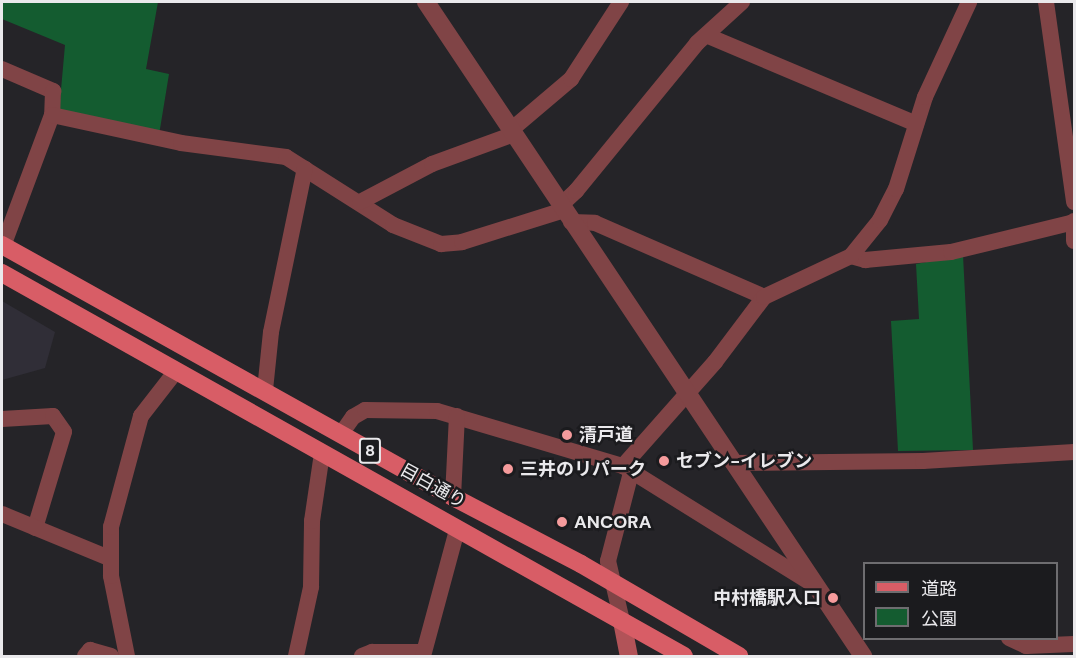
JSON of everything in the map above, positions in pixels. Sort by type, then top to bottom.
[{"type":"main road","name":"目白通り","points":[[2,245],[453,497],[614,584],[739,657]]},
{"type":"main road","name":"目白通り","points":[[2,273],[684,657]]},
{"type":"main road","points":[[622,621],[629,657]]},
{"type":"street","points":[[426,2],[863,657]]},
{"type":"street","points":[[360,202],[432,164],[512,132],[571,79],[621,2]]},
{"type":"street","points":[[565,212],[576,191],[697,43],[708,36],[742,2]]},
{"type":"street","points":[[622,621],[609,548],[627,467],[686,393],[715,362],[764,297],[851,256],[880,220],[896,189],[916,124],[969,2]]},
{"type":"street","points":[[1046,2],[1074,202]]},
{"type":"street","points":[[708,36],[916,124]]},
{"type":"street","points":[[2,69],[53,91],[52,115],[2,245]]},
{"type":"street","points":[[52,115],[181,143],[285,157],[360,202],[393,225],[441,244],[462,242],[565,212],[764,297]]},
{"type":"street","points":[[265,390],[271,332],[305,168]]},
{"type":"street","points":[[851,256],[865,260],[951,252],[1074,221],[1074,241]]},
{"type":"street","points":[[126,656],[109,558],[116,500],[141,416],[176,371]]},
{"type":"street","points":[[341,434],[353,417],[373,409],[457,416],[627,467],[819,588]]},
{"type":"street","points":[[2,419],[53,416],[64,432],[35,528]]},
{"type":"street","points":[[453,497],[457,416]]},
{"type":"street","points":[[733,463],[923,461],[1074,452]]},
{"type":"street","points":[[296,657],[311,587],[312,522],[322,453]]},
{"type":"street","points":[[2,514],[109,558]]},
{"type":"street","points":[[362,657],[372,652],[423,654],[458,530]]},
{"type":"street","points":[[1011,640],[1026,646],[1074,644]]},
{"type":"street","points":[[85,657],[90,650],[111,657]]},
{"type":"shaded area","points":[[2,301],[55,332],[45,368],[2,380]]},
{"type":"green space","points":[[2,2],[158,2],[146,69],[169,74],[159,135],[59,112],[65,45],[2,19]]},
{"type":"green space","points":[[963,255],[973,450],[898,451],[891,321],[919,319],[916,264]]},
{"type":"place","name":"清戸道","points":[[567,435]]},
{"type":"place","name":"セブン-イレブン","points":[[664,461]]},
{"type":"place","name":"三井のリパーク","points":[[508,469]]},
{"type":"place","name":"ANCORA","points":[[562,522]]},
{"type":"place","name":"中村橋駅入口","points":[[833,598]]}]
